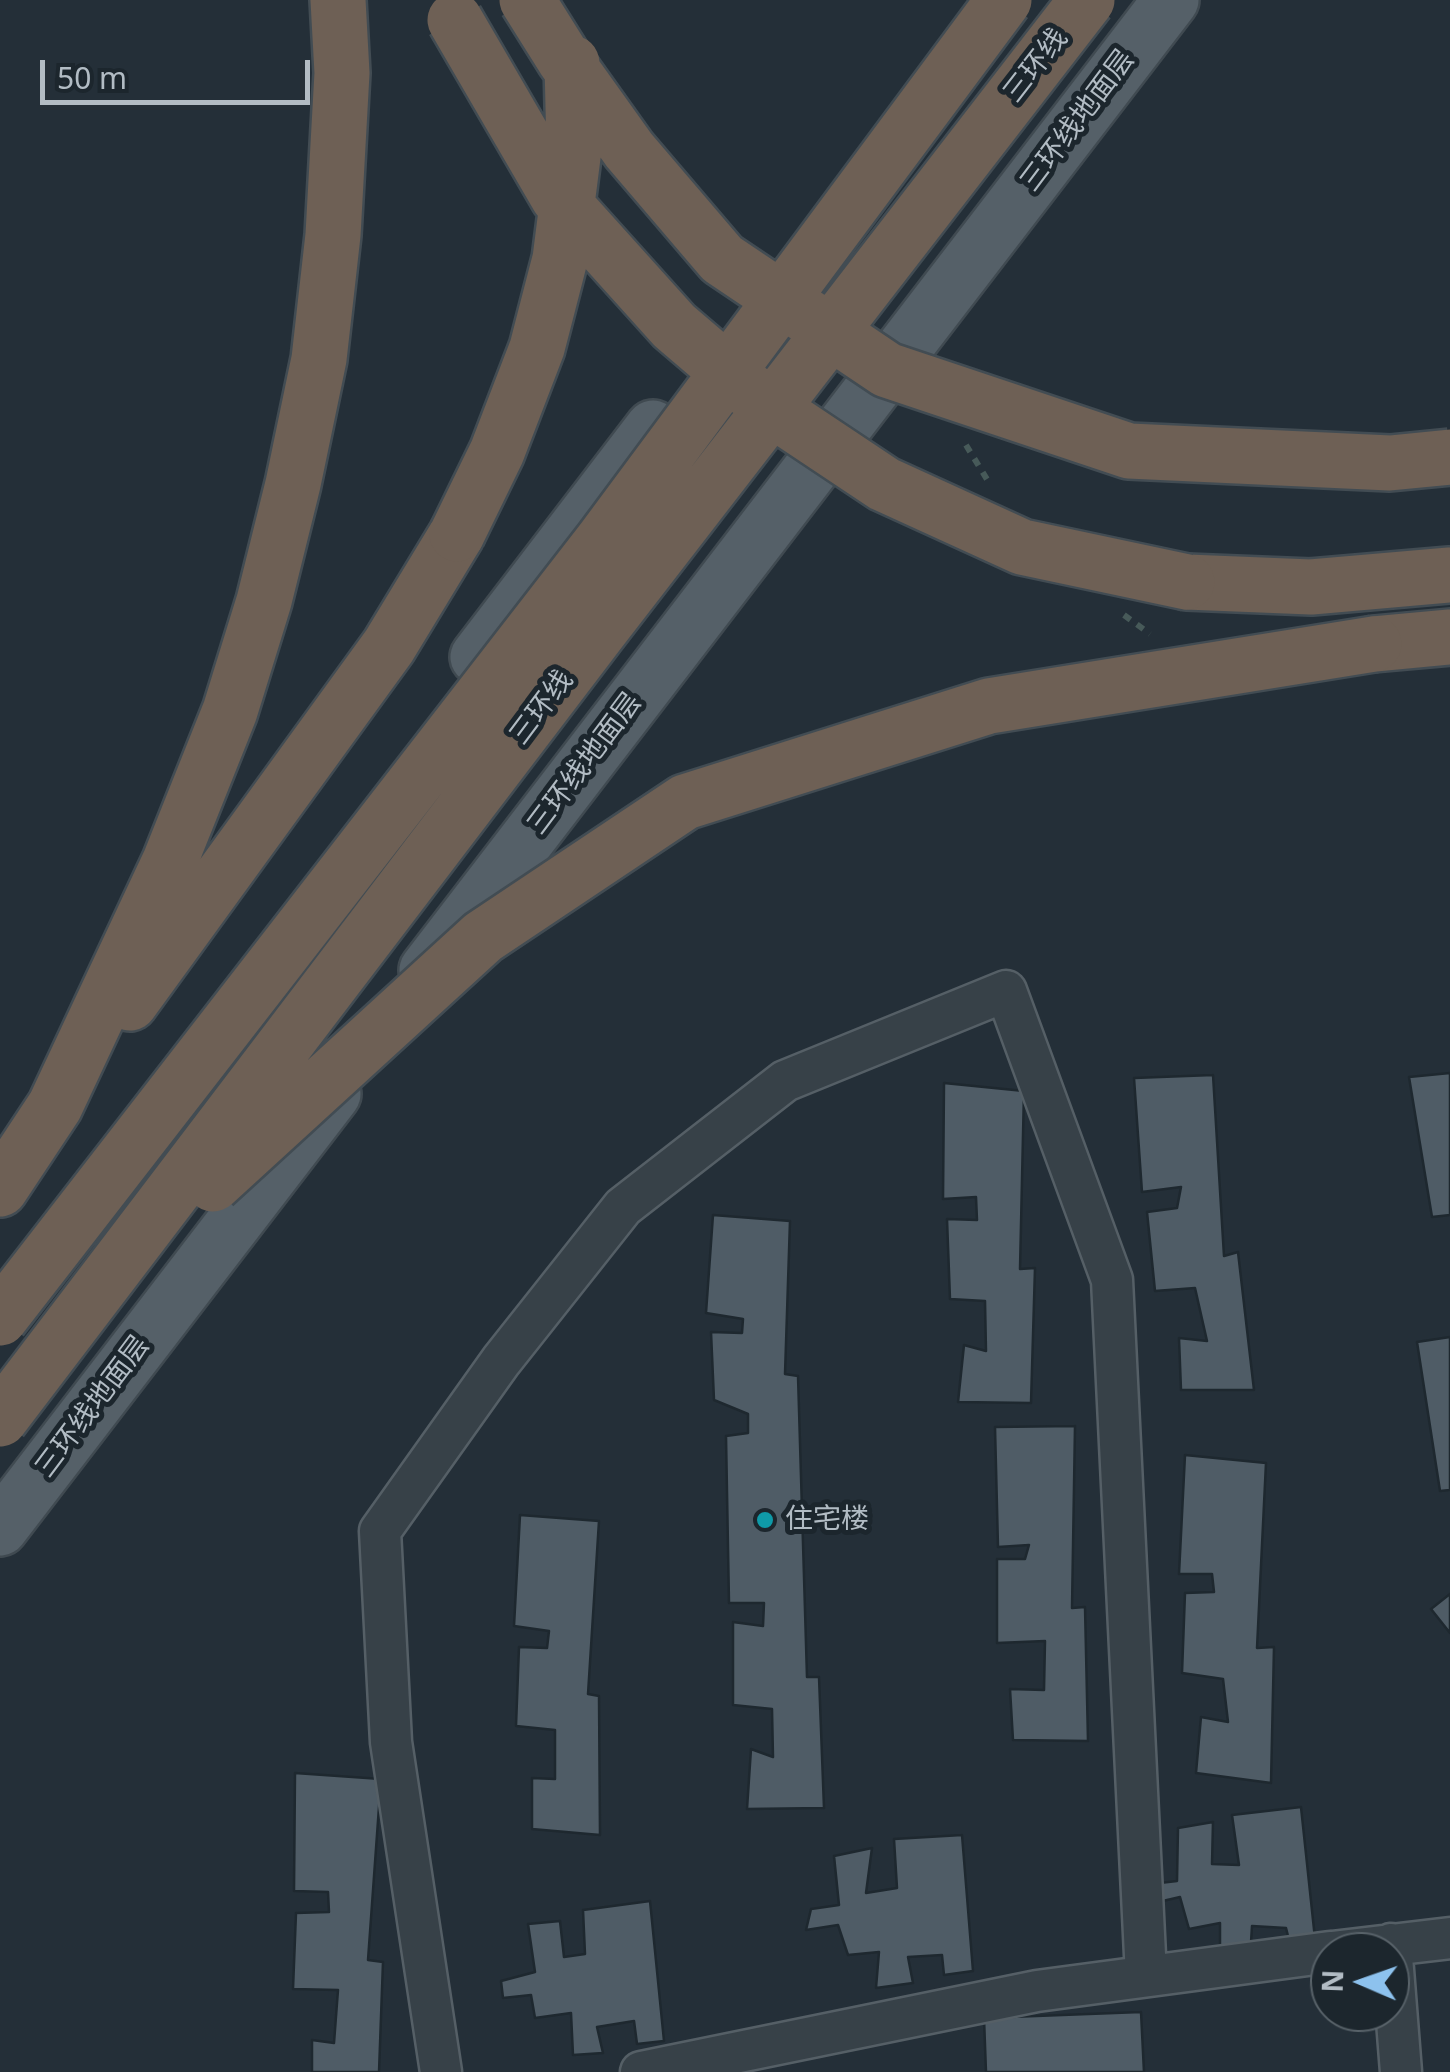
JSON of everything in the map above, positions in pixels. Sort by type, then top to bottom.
[{"type":"highway","points":[[55,1106],[170,861],[230,711],[294,484],[319,360],[333,235],[342,74],[338,0]]},
{"type":"highway","points":[[448,0],[454,20],[558,196],[674,326],[770,408],[884,484],[1022,547],[1187,582],[1311,587],[1450,575]]},
{"type":"highway","points":[[527,0],[628,150],[722,259],[886,370],[1129,451],[1390,464],[1450,457]]},
{"type":"highway","points":[[0,1189],[55,1106],[389,646],[457,534],[497,452],[537,348],[560,258],[574,149],[570,0]]},
{"type":"highway","name":"三环线","points":[[0,1318],[603,540],[1004,0]]},
{"type":"highway","name":"三环线","points":[[0,1418],[598,632],[1088,0]]},
{"type":"highway","points":[[108,1280],[483,937],[685,802],[989,706],[1374,644],[1450,637]]},
{"type":"main road","points":[[0,1283],[980,0]]},
{"type":"main road","name":"三环线地面层","points":[[0,1528],[1171,0]]},
{"type":"street","points":[[440,2072],[391,1742],[380,1530],[502,1362],[623,1208],[785,1082],[1006,991],[1112,1280],[1146,1976]]},
{"type":"street","points":[[1410,1942],[1450,1938]]},
{"type":"street","points":[[641,2072],[1037,1991],[1310,1955]]},
{"type":"street","points":[[1398,2032],[1401,2072]]},
{"type":"building","points":[[1450,1073],[1450,1215],[1432,1217],[1409,1077]]},
{"type":"building","points":[[1213,1075],[1224,1256],[1238,1252],[1254,1390],[1181,1390],[1179,1338],[1207,1341],[1195,1288],[1155,1291],[1147,1212],[1177,1208],[1181,1187],[1142,1192],[1134,1078]]},
{"type":"building","points":[[944,1083],[1024,1091],[1020,1269],[1035,1268],[1031,1403],[958,1402],[964,1345],[986,1351],[985,1301],[950,1299],[947,1219],[977,1220],[976,1197],[943,1199]]},
{"type":"building","name":"住宅楼","points":[[713,1215],[790,1221],[785,1374],[798,1376],[807,1677],[819,1677],[824,1808],[747,1809],[751,1749],[773,1757],[772,1709],[733,1705],[733,1622],[763,1626],[764,1603],[729,1603],[726,1436],[748,1433],[748,1414],[714,1400],[711,1332],[742,1333],[743,1319],[706,1313]]},
{"type":"building","points":[[1450,1337],[1450,1490],[1440,1491],[1417,1342]]},
{"type":"building","points":[[1075,1426],[1072,1608],[1085,1607],[1088,1741],[1013,1740],[1010,1689],[1044,1690],[1045,1641],[997,1643],[997,1559],[1025,1559],[1029,1545],[998,1547],[995,1427]]},
{"type":"building","points":[[1185,1455],[1266,1463],[1257,1648],[1274,1647],[1271,1783],[1196,1773],[1201,1717],[1228,1722],[1223,1679],[1182,1673],[1185,1593],[1214,1592],[1212,1574],[1179,1574]]},
{"type":"building","points":[[520,1515],[599,1521],[588,1694],[599,1696],[600,1835],[532,1829],[532,1778],[555,1779],[555,1730],[516,1726],[519,1647],[547,1648],[549,1631],[514,1626]]},
{"type":"building","points":[[1450,1594],[1450,1633],[1431,1609]]},
{"type":"building","points":[[295,1773],[381,1779],[368,1960],[383,1962],[379,2072],[312,2072],[312,2040],[334,2043],[338,1990],[293,1989],[296,1913],[329,1912],[328,1892],[294,1891]]},
{"type":"building","points":[[1301,1807],[1314,1932],[1310,1932],[1310,1949],[1292,1952],[1286,1928],[1252,1926],[1250,1959],[1220,1966],[1220,1923],[1189,1929],[1180,1897],[1150,1904],[1151,1884],[1177,1881],[1178,1828],[1213,1822],[1212,1864],[1239,1865],[1232,1815]]},
{"type":"building","points":[[962,1835],[973,1971],[944,1975],[942,1955],[908,1957],[913,1983],[876,1988],[879,1952],[848,1955],[838,1925],[806,1930],[811,1909],[839,1905],[834,1856],[872,1848],[866,1893],[897,1888],[894,1839]]},
{"type":"building","points":[[650,1901],[664,2041],[637,2044],[634,2021],[597,2027],[603,2053],[573,2055],[571,2013],[535,2018],[531,1995],[503,1998],[501,1981],[535,1972],[528,1924],[560,1921],[564,1957],[585,1954],[583,1910]]},
{"type":"building","points":[[1141,2012],[1144,2072],[986,2072],[984,2018]]},
{"type":"place","name":"住宅楼","points":[[765,1520]]}]
